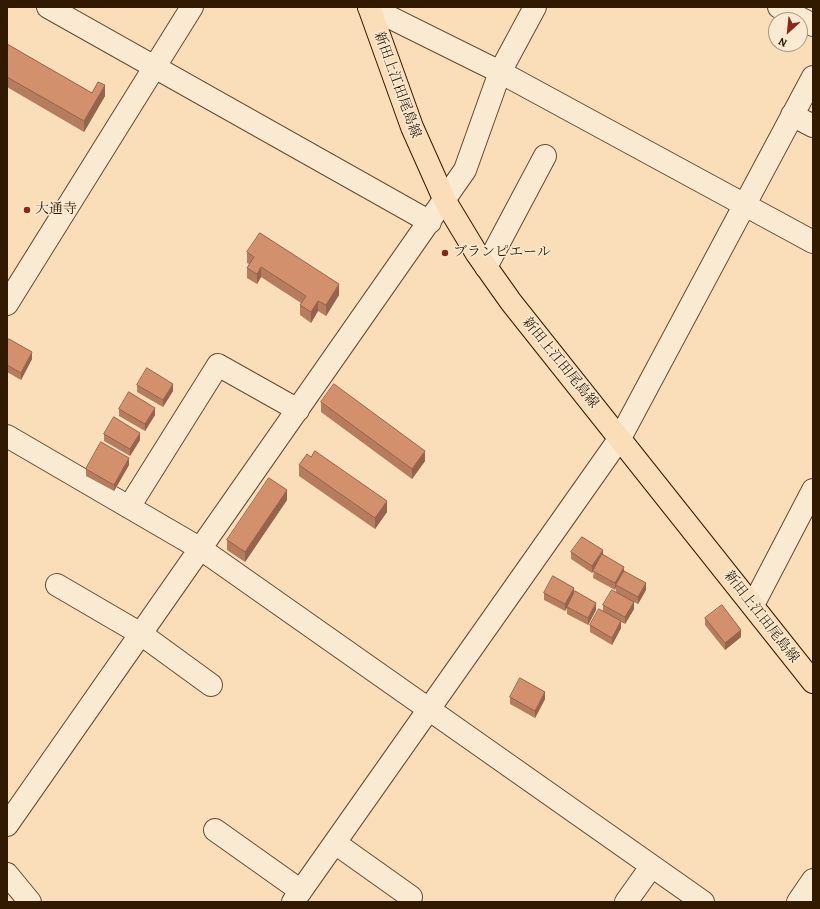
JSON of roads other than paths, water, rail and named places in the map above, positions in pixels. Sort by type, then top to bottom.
[{"type":"main road","name":"新田上江田尾島線","points":[[369,7],[412,127],[445,201],[486,266],[511,302],[813,682]]},
{"type":"street","points":[[48,7],[430,222]]},
{"type":"street","points":[[7,304],[192,7]]},
{"type":"street","points":[[369,7],[500,72],[813,242]]},
{"type":"street","points":[[7,825],[445,201],[465,170],[500,72],[535,7]]},
{"type":"street","points":[[779,7],[813,25]]},
{"type":"street","points":[[215,830],[297,896],[620,438],[813,77]]},
{"type":"street","points":[[792,115],[813,126]]},
{"type":"street","points":[[486,266],[545,156]]},
{"type":"street","points":[[129,507],[218,365],[298,410]]},
{"type":"street","points":[[7,436],[201,549],[651,867],[703,902]]},
{"type":"street","points":[[753,605],[813,490]]},
{"type":"street","points":[[57,585],[141,634],[211,685]]},
{"type":"street","points":[[335,843],[411,897]]},
{"type":"street","points":[[626,902],[651,867]]},
{"type":"street","points":[[8,880],[30,902]]},
{"type":"street","points":[[798,902],[813,880]]},
{"type":"place","name":"大通寺","points":[[27,210]]},
{"type":"place","name":"ブランピエール","points":[[445,253]]}]
